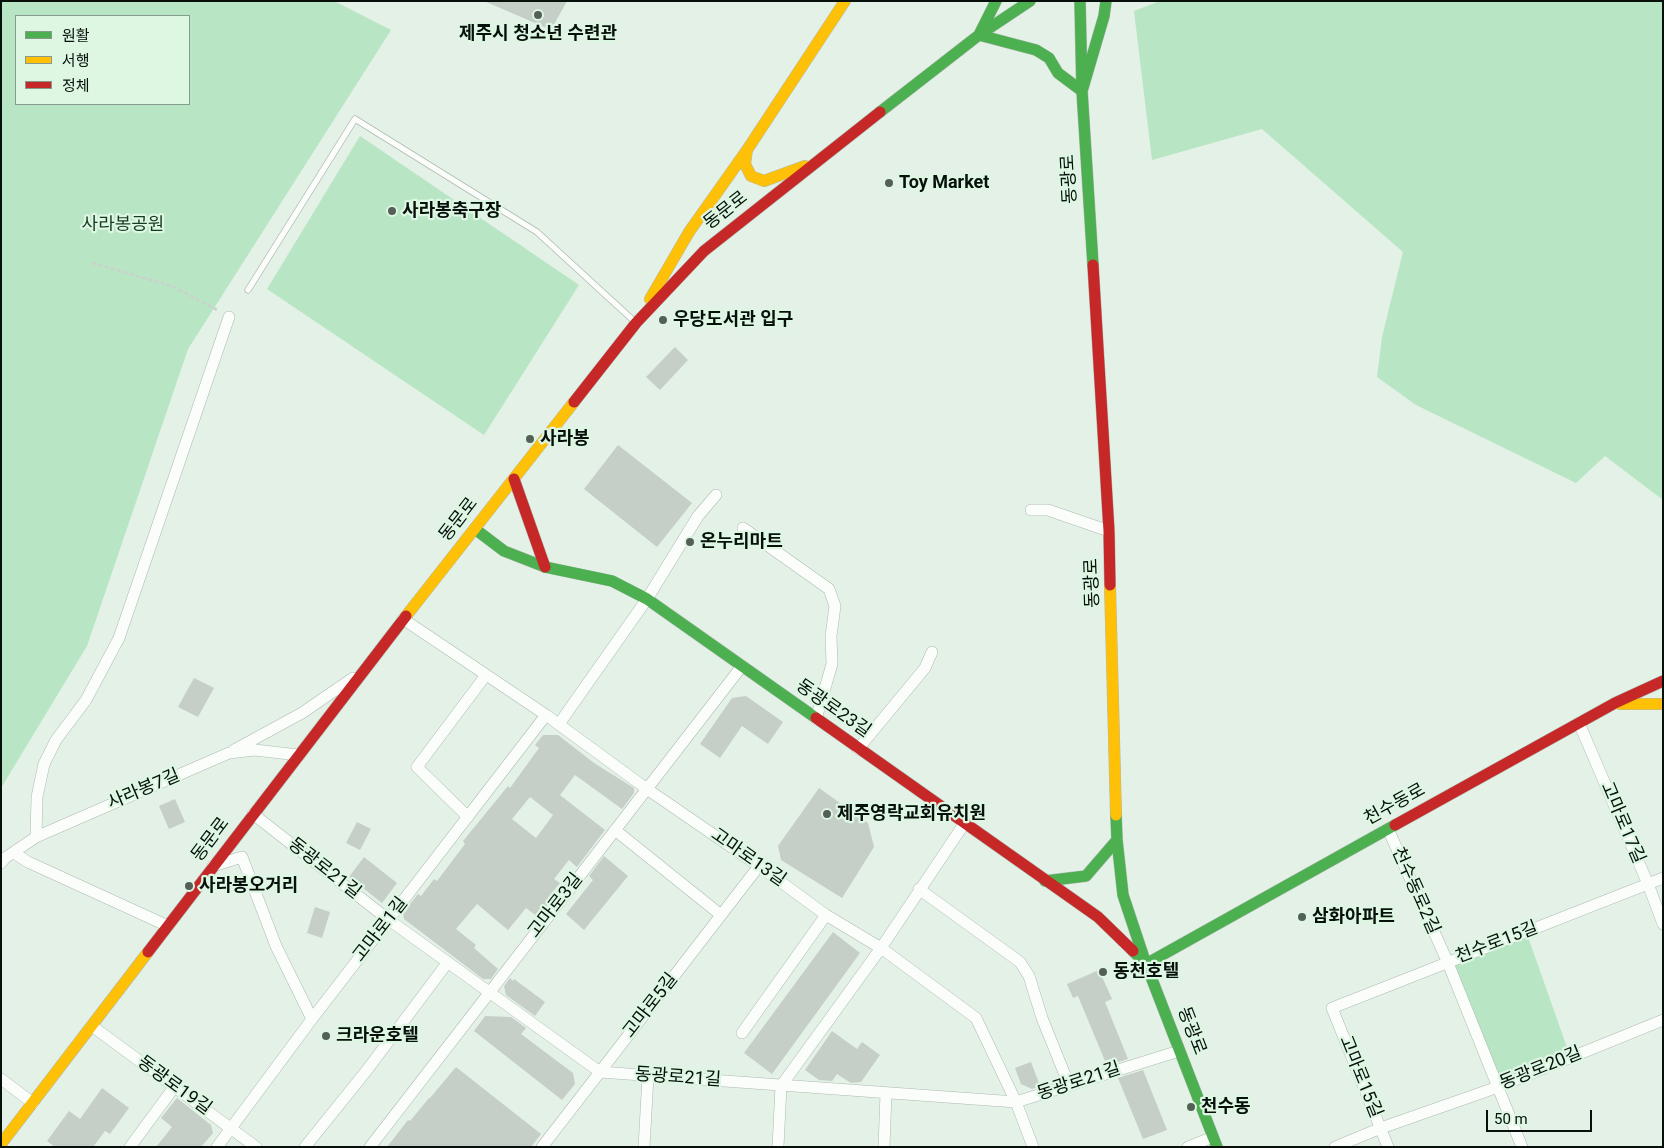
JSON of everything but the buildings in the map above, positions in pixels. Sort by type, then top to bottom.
[{"type":"main road","points":[[636,323],[688,232],[747,150],[845,1]]},
{"type":"main road","points":[[996,1],[979,35],[1036,50],[1049,58],[1058,73],[1082,91],[1104,16],[1106,1]]},
{"type":"main road","name":"동문로","points":[[1,1144],[361,673],[636,323],[704,251],[979,35],[1030,1]]},
{"type":"main road","name":"동광로","points":[[1080,1],[1082,91],[1109,531],[1117,840],[1123,895],[1146,964],[1215,1142]]},
{"type":"main road","points":[[747,150],[745,164],[751,176],[764,181],[818,162]]},
{"type":"main road","points":[[514,479],[545,566]]},
{"type":"main road","name":"동광로23길","points":[[475,529],[504,551],[545,566],[612,581],[647,599],[1098,917],[1146,964]]},
{"type":"main road","name":"천수동로","points":[[1146,964],[1615,703],[1663,681]]},
{"type":"main road","points":[[1615,703],[1663,704]]},
{"type":"main road","points":[[1045,881],[1086,876],[1117,840]]},
{"type":"street","points":[[36,837],[37,797],[44,764],[56,740],[86,700],[119,638],[229,317]]},
{"type":"street","points":[[559,724],[647,599],[698,516],[716,495]]},
{"type":"street","points":[[1031,510],[1048,510],[1109,531]]},
{"type":"street","points":[[743,528],[829,589],[836,606],[831,636],[832,664],[816,719]]},
{"type":"street","name":"고마로13길","points":[[403,619],[559,724],[646,789],[760,866],[826,914],[882,948],[976,1018],[1016,1102],[1032,1147]]},
{"type":"street","points":[[858,748],[926,668],[932,652]]},
{"type":"street","name":"고마로3길","points":[[370,1147],[742,666]]},
{"type":"street","points":[[229,753],[302,713],[361,673]]},
{"type":"street","points":[[468,817],[417,767],[486,675]]},
{"type":"street","name":"고마로1길","points":[[217,1147],[312,1019],[546,715]]},
{"type":"street","name":"고마로17길","points":[[1579,724],[1648,884],[1663,924]]},
{"type":"street","name":"사라봉7길","points":[[5,858],[36,837],[229,753],[255,750],[298,755]]},
{"type":"street","name":"동광로21길","points":[[253,814],[389,920],[600,1072],[1016,1102],[1179,1051]]},
{"type":"street","points":[[778,1147],[781,1086],[882,948],[964,824]]},
{"type":"street","name":"천수동로2길","points":[[1388,829],[1448,963],[1522,1147]]},
{"type":"street","points":[[615,830],[722,915]]},
{"type":"street","points":[[213,866],[242,857],[276,946],[312,1019]]},
{"type":"street","points":[[5,858],[28,862],[168,926]]},
{"type":"street","name":"고마로5길","points":[[542,1147],[760,866]]},
{"type":"street","name":"천수로15길","points":[[1332,1008],[1663,878]]},
{"type":"street","points":[[920,889],[1020,962],[1028,976],[1042,1018],[1069,1085]]},
{"type":"street","points":[[742,1033],[826,914]]},
{"type":"street","points":[[306,1147],[367,1070],[448,962]]},
{"type":"street","name":"고마로15길","points":[[1332,1008],[1388,1147]]},
{"type":"street","name":"동광로20길","points":[[1335,1147],[1381,1128],[1498,1087],[1663,1020]]},
{"type":"street","name":"동광로19길","points":[[92,1026],[256,1147]]},
{"type":"street","points":[[644,1147],[648,1076]]},
{"type":"street","points":[[1,1079],[33,1103]]},
{"type":"street","points":[[130,1147],[175,1086]]},
{"type":"street","points":[[884,1147],[886,1093]]},
{"type":"street","points":[[1188,1147],[1215,1142]]},
{"type":"lane","points":[[248,290],[355,119],[537,232],[636,323]]},
{"type":"path","points":[[92,262],[172,286],[229,317]]},
{"type":"green space","name":"사라봉공원","points":[[1,1],[334,1],[391,30],[188,349],[87,646],[1,788]]},
{"type":"green space","points":[[1160,1],[1663,1],[1663,500],[1605,456],[1576,483],[1416,405],[1377,377],[1382,337],[1403,252],[1262,129],[1152,160],[1134,11]]},
{"type":"green space","name":"사라봉축구장","points":[[360,136],[579,285],[484,435],[267,289]]},
{"type":"green space","points":[[1528,937],[1569,1053],[1499,1081],[1453,965]]},
{"type":"traffic: fast","points":[[996,1],[979,35],[1036,50],[1049,58],[1058,73],[1082,91],[1104,16],[1106,1]]},
{"type":"traffic: fast","points":[[880,112],[979,35],[1030,1]]},
{"type":"traffic: fast","points":[[1080,1],[1082,91],[1093,265]]},
{"type":"traffic: fast","points":[[475,529],[504,551],[545,567],[612,581],[647,599],[816,718]]},
{"type":"traffic: fast","points":[[1116,815],[1123,895],[1146,964],[1217,1147]]},
{"type":"traffic: fast","points":[[1133,951],[1146,964],[1395,825]]},
{"type":"traffic: fast","points":[[1045,881],[1086,876],[1117,840]]},
{"type":"traffic: slow","points":[[650,299],[689,232],[747,150],[845,1]]},
{"type":"traffic: slow","points":[[747,150],[745,164],[751,176],[764,181],[805,166]]},
{"type":"traffic: slow","points":[[406,616],[574,402]]},
{"type":"traffic: slow","points":[[1110,585],[1116,815]]},
{"type":"traffic: slow","points":[[1620,704],[1663,704]]},
{"type":"traffic: slow","points":[[1,1144],[148,952]]},
{"type":"traffic: jam","points":[[574,402],[636,323],[704,251],[880,112]]},
{"type":"traffic: jam","points":[[1093,265],[1109,531],[1110,585]]},
{"type":"traffic: jam","points":[[514,479],[545,567]]},
{"type":"traffic: jam","points":[[148,952],[406,616]]},
{"type":"traffic: jam","points":[[1395,825],[1615,703],[1663,681]]},
{"type":"traffic: jam","points":[[816,718],[1098,917],[1133,951]]},
{"type":"place","name":"제주시 청소년 수련관","points":[[538,15]]},
{"type":"place","name":"Toy Market","points":[[889,183]]},
{"type":"place","name":"사라봉축구장","points":[[392,211]]},
{"type":"place","name":"우당도서관 입구","points":[[663,320]]},
{"type":"place","name":"사라봉","points":[[530,439]]},
{"type":"place","name":"온누리마트","points":[[690,542]]},
{"type":"place","name":"제주영락교회유치원","points":[[827,814]]},
{"type":"place","name":"사라봉오거리","points":[[189,886]]},
{"type":"place","name":"삼화아파트","points":[[1302,917]]},
{"type":"place","name":"동천호텔","points":[[1103,972]]},
{"type":"place","name":"크라운호텔","points":[[326,1036]]},
{"type":"place","name":"천수동","points":[[1191,1107]]}]
